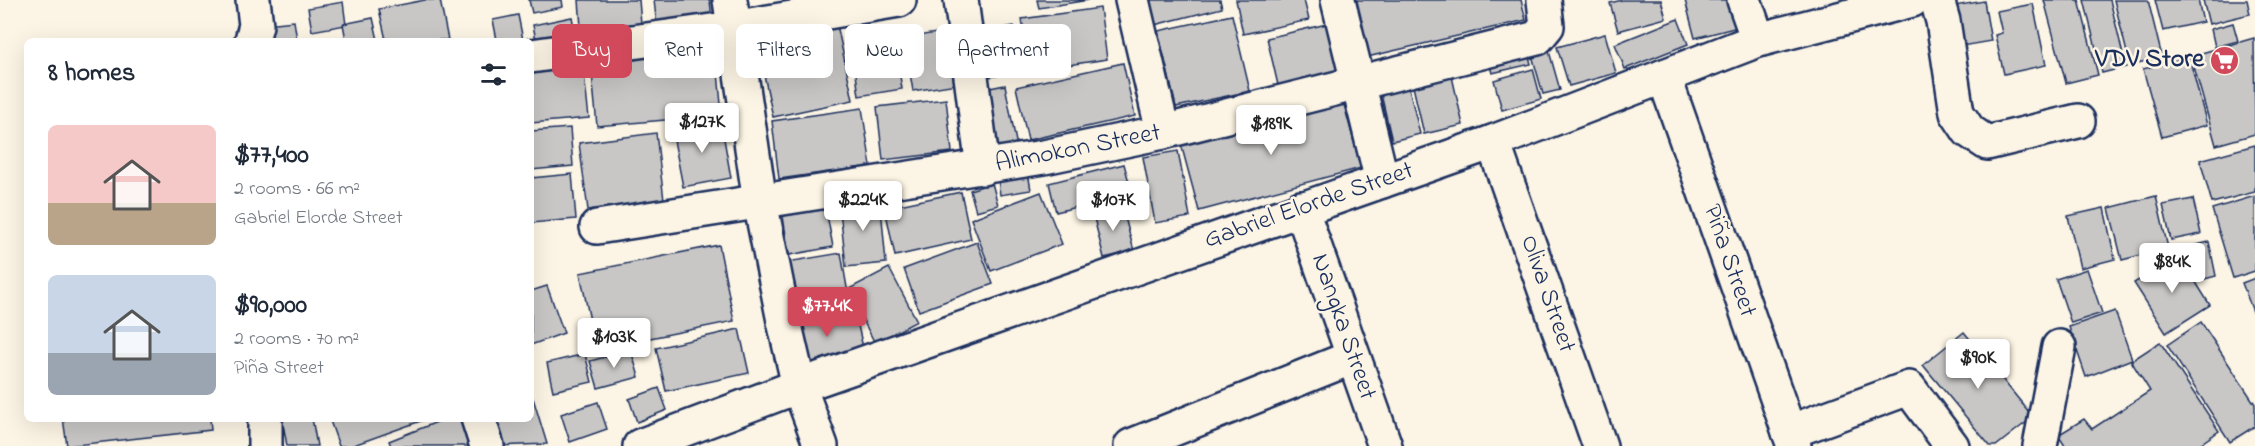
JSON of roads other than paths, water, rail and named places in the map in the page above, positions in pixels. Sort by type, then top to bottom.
[{"type":"street","points":[[253,0],[256,25],[253,38]]},
{"type":"street","points":[[534,55],[731,14],[899,0]]},
{"type":"street","points":[[961,0],[983,168]]},
{"type":"street","points":[[1132,0],[1163,132]]},
{"type":"street","points":[[1338,0],[1382,181]]},
{"type":"street","points":[[1744,0],[1758,40]]},
{"type":"street","name":"Gabriel Elorde Street","points":[[640,446],[799,386],[1493,142],[1758,40],[1912,0]]},
{"type":"street","points":[[1937,0],[1943,21],[1957,113],[1969,130],[1987,143],[2078,121]]},
{"type":"street","name":"Alimokon Street","points":[[597,227],[983,168],[1163,132],[1537,38],[1546,13]]},
{"type":"street","points":[[731,14],[760,202],[784,321],[799,386],[821,446]]},
{"type":"street","name":"Piña Street","points":[[1664,76],[1792,439]]},
{"type":"street","name":"Oliva Street","points":[[1493,142],[1600,446]]},
{"type":"street","name":"Nangka Street","points":[[1301,208],[1385,446]]},
{"type":"street","points":[[2040,446],[2059,347]]},
{"type":"street","points":[[1131,446],[1353,357]]},
{"type":"street","points":[[1792,439],[1909,388],[1952,446]]},
{"type":"street","points":[[265,422],[265,446]]},
{"type":"street","points":[[479,422],[487,446]]},
{"type":"place","name":"VDV Store","points":[[2225,60]]}]
